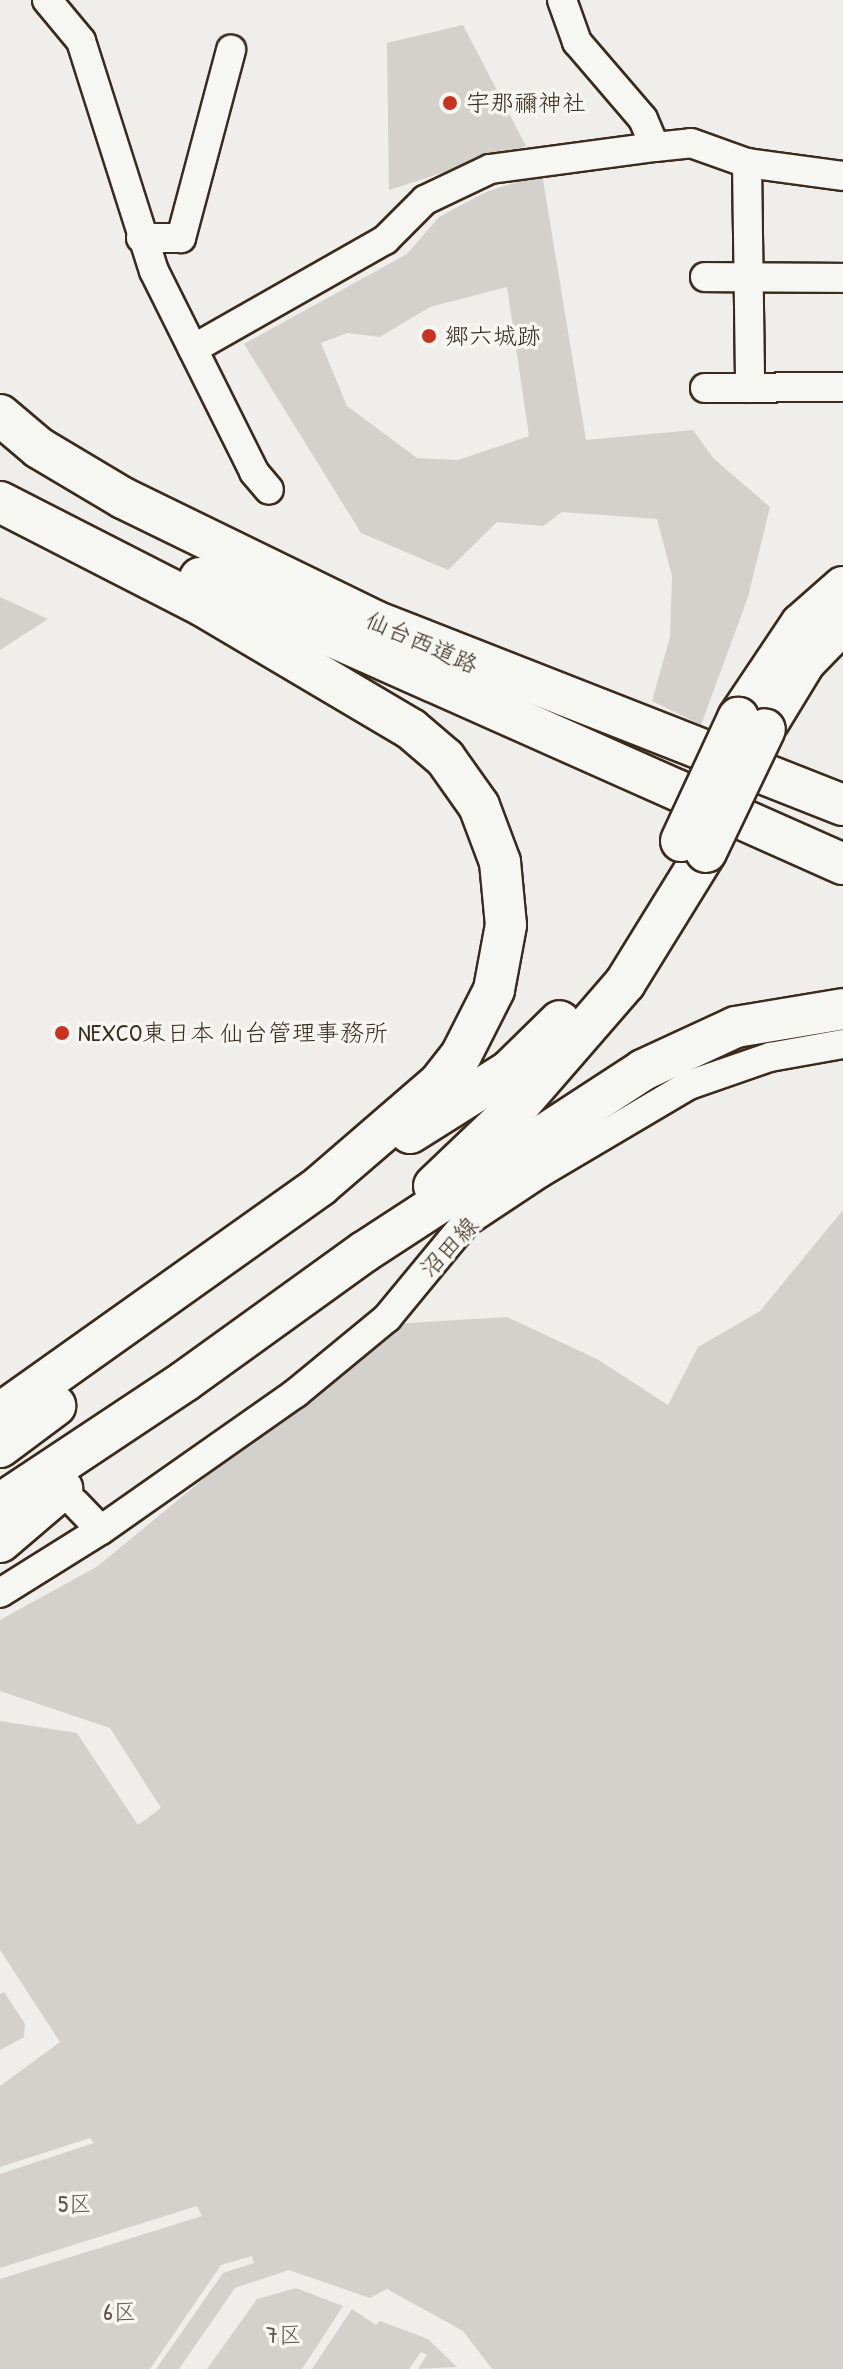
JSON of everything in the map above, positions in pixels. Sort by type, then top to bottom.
[{"type":"highway","points":[[0,415],[39,448],[123,498],[375,621],[843,805]]},
{"type":"highway","name":"仙台西道路","points":[[0,455],[843,830]]},
{"type":"highway","name":"仙台西道路","points":[[0,491],[843,864]]},
{"type":"highway","points":[[0,502],[203,606],[365,699],[445,758],[479,806],[505,893],[503,957],[494,990],[461,1055],[438,1084],[320,1186],[141,1316],[0,1413]]},
{"type":"highway","points":[[364,1252],[521,1103],[625,983],[801,624],[843,587]]},
{"type":"highway","points":[[752,724],[843,623]]},
{"type":"highway","points":[[320,1186],[471,1097],[536,1048],[694,847]]},
{"type":"highway","points":[[0,1504],[185,1381],[364,1252],[581,1108],[691,1045],[781,1016],[843,1009]]},
{"type":"highway","points":[[0,1447],[74,1389],[141,1316]]},
{"type":"highway","points":[[0,1542],[185,1381]]},
{"type":"street","points":[[562,0],[577,42],[643,119],[655,147]]},
{"type":"street","points":[[56,3],[81,41],[141,238],[193,349],[269,490]]},
{"type":"street","points":[[141,238],[181,238],[231,50]]},
{"type":"street","points":[[193,349],[385,240],[425,200],[490,169],[691,143],[747,163],[843,176]]},
{"type":"street","points":[[747,163],[750,388]]},
{"type":"street","points":[[705,277],[843,278]]},
{"type":"street","points":[[705,388],[843,387]]},
{"type":"street","name":"沼田線","points":[[0,1593],[101,1530],[296,1393],[387,1318],[466,1222],[540,1173],[689,1085],[770,1057],[843,1044]]},
{"type":"street","points":[[75,1503],[101,1530]]},
{"type":"green space","points":[[463,25],[526,146],[389,190],[387,43]]},
{"type":"green space","points":[[542,174],[586,440],[693,430],[714,459],[770,507],[748,597],[701,725],[652,701],[670,637],[672,576],[657,519],[562,512],[543,526],[497,522],[448,570],[361,533],[244,344],[407,254],[439,217],[486,192]],"holes":[[[507,287],[529,436],[458,460],[417,458],[347,406],[321,343],[347,333],[380,337],[430,307]]]},
{"type":"green space","points":[[0,597],[48,619],[0,650]]},
{"type":"green space","points":[[843,1210],[843,2369],[492,2369],[463,2331],[387,2289],[370,2298],[289,2270],[235,2288],[179,2369],[156,2369],[223,2273],[254,2263],[252,2256],[221,2265],[150,2369],[0,2369],[0,2279],[202,2216],[197,2206],[0,2268],[0,2174],[94,2143],[90,2138],[0,2167],[0,2086],[60,2042],[0,1950],[0,1721],[77,1733],[138,1825],[161,1808],[110,1728],[0,1691],[0,1620],[98,1566],[391,1324],[507,1317],[597,1359],[668,1405],[698,1347],[760,1311]]},
{"type":"green space","points":[[4,1992],[25,2024],[24,2037],[0,2050],[0,1994]]},
{"type":"green space","name":"7区","points":[[296,2288],[343,2306],[302,2369],[207,2369],[257,2299]]},
{"type":"green space","points":[[352,2309],[376,2325],[380,2321],[428,2339],[457,2367],[418,2369],[427,2355],[421,2352],[409,2369],[312,2369]]},
{"type":"place","name":"宇那禰神社","points":[[450,103]]},
{"type":"place","name":"郷六城跡","points":[[429,336]]},
{"type":"place","name":"NEXCO東日本 仙台管理事務所","points":[[62,1033]]},
{"type":"park label","name":"5区","points":[[75,2204]]},
{"type":"park label","name":"6区","points":[[120,2312]]}]
